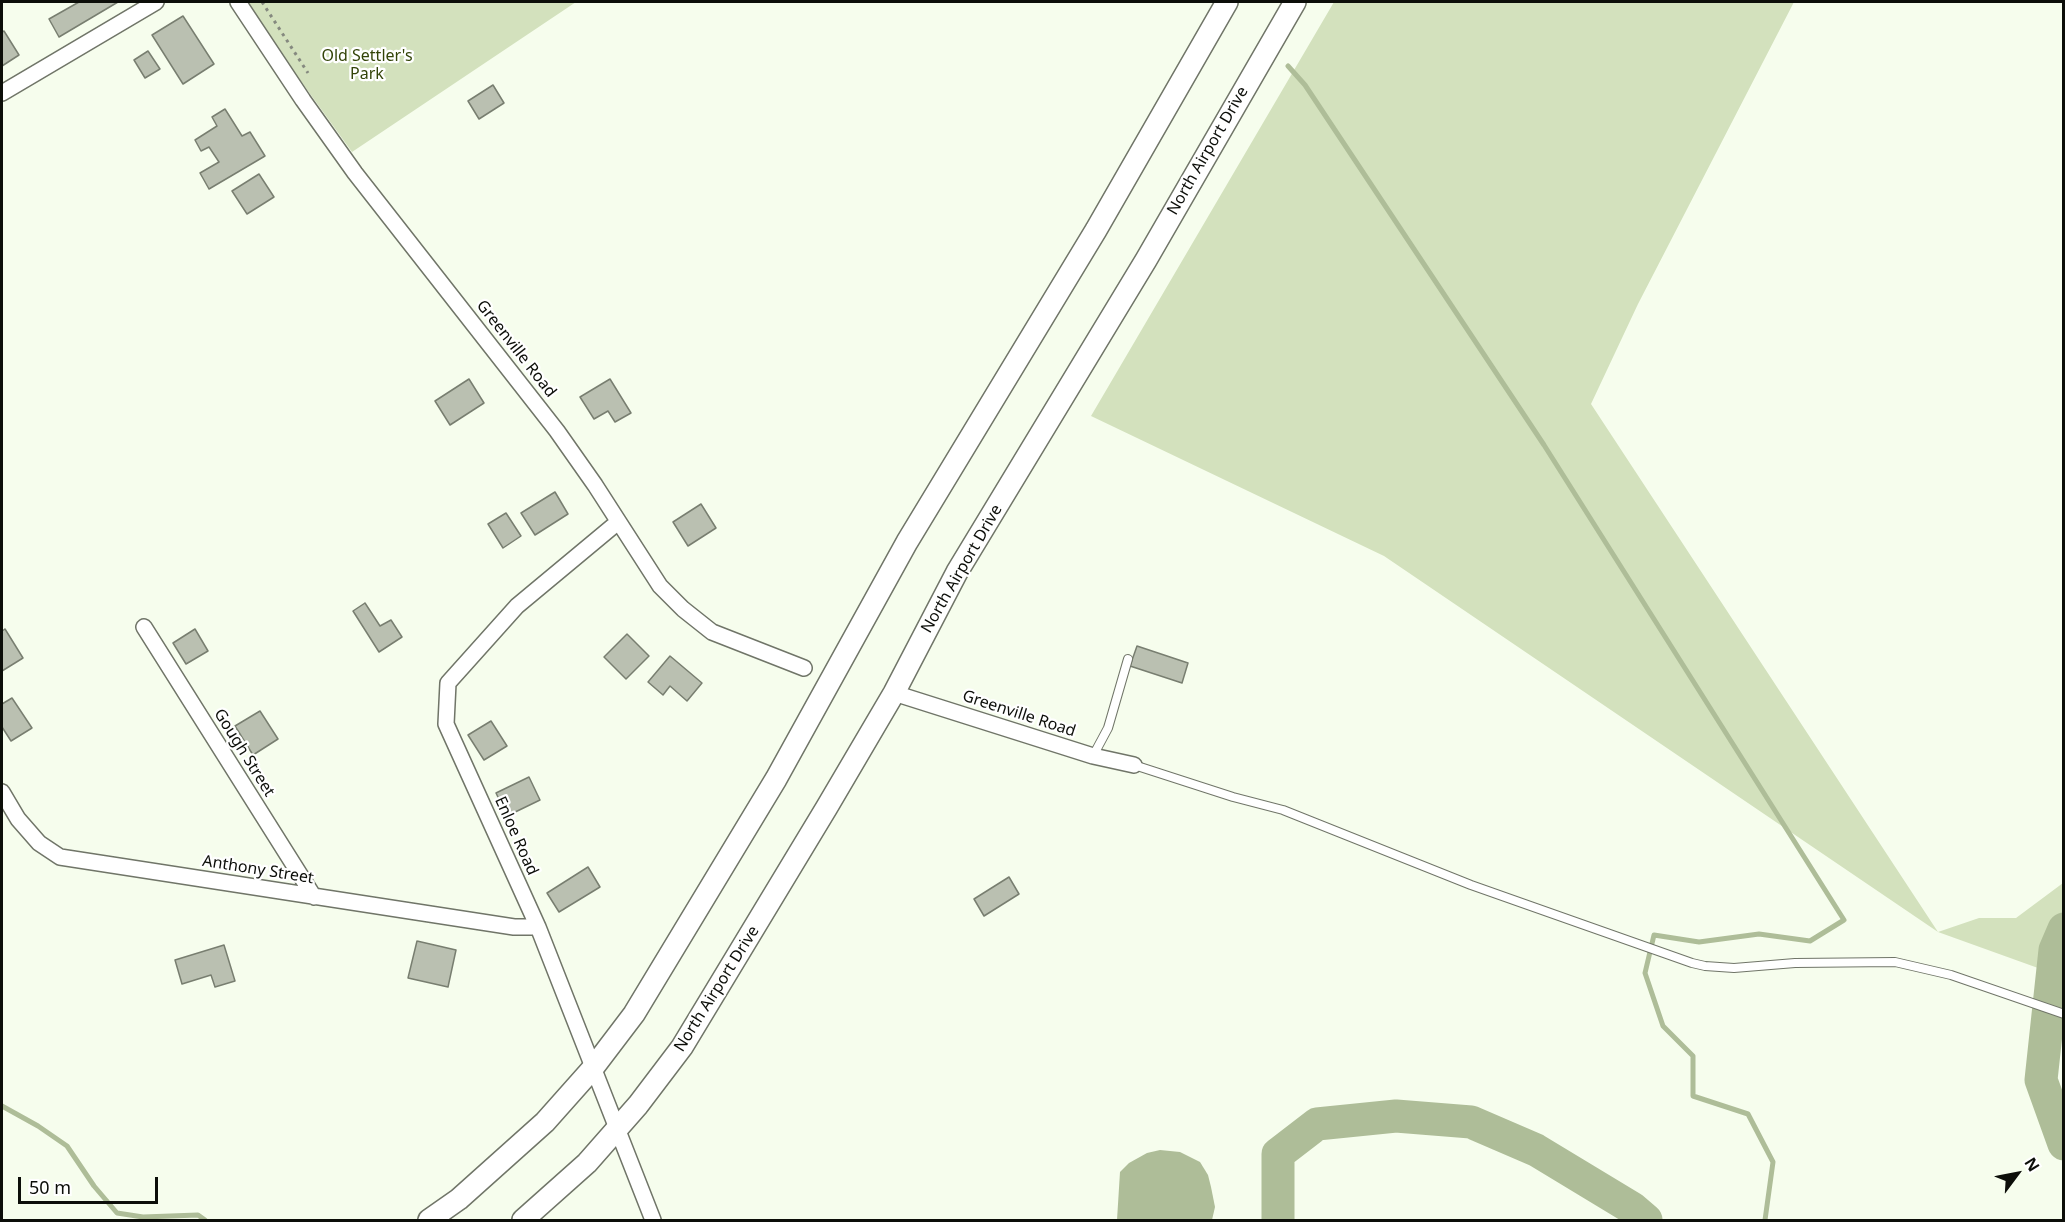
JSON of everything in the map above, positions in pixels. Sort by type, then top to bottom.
[{"type":"main road","points":[[429,1221],[459,1199],[545,1122],[593,1068],[634,1014],[776,779],[907,542],[1096,230],[1227,2]]},
{"type":"main road","name":"North Airport Drive","points":[[523,1221],[587,1162],[638,1105],[682,1047],[894,693],[957,572],[1146,260],[1295,2]]},
{"type":"street","points":[[2,93],[156,2]]},
{"type":"street","name":"Greenville Road","points":[[238,2],[338,150],[557,431],[660,586],[712,632],[804,668]]},
{"type":"street","name":"Enloe Road","points":[[618,522],[517,606],[448,683],[446,724],[538,927],[653,1221]]},
{"type":"street","name":"Gough Street","points":[[144,627],[314,897]]},
{"type":"street","name":"Greenville Road","points":[[894,693],[1092,756],[1134,765]]},
{"type":"street","name":"Anthony Street","points":[[2,792],[18,819],[39,843],[60,857],[514,927],[538,927]]},
{"type":"lane","points":[[1092,756],[1108,728],[1128,659]]},
{"type":"lane","points":[[1134,765],[1233,797],[1283,810],[1471,885],[1692,963],[1734,968],[1806,962],[1895,962],[1952,975],[2064,1014]]},
{"type":"path","points":[[262,2],[310,78]]},
{"type":"green space","name":"Old Settler's Park","points":[[248,2],[576,2],[352,152],[290,66]]},
{"type":"green space","points":[[1334,2],[1794,2],[1638,304],[1591,404],[1938,932],[1384,556],[1091,416]]},
{"type":"green space","points":[[2063,883],[2063,977],[1938,932],[1979,918],[2016,918]]},
{"type":"shaded area","points":[[1160,1150],[1180,1152],[1200,1162],[1208,1175],[1211,1187],[1215,1207],[1212,1220],[1117,1220],[1120,1172],[1129,1163],[1147,1153]]},
{"type":"building","points":[[79,2],[118,2],[59,37],[49,19]]},
{"type":"building","points":[[183,16],[214,64],[183,84],[152,35]]},
{"type":"building","points":[[4,31],[19,55],[2,66],[2,32]]},
{"type":"building","points":[[148,51],[160,69],[145,78],[134,60]]},
{"type":"building","points":[[493,85],[504,103],[479,119],[468,101]]},
{"type":"building","points":[[225,109],[242,136],[250,132],[265,156],[209,189],[200,173],[219,162],[209,147],[201,151],[195,140],[217,126],[212,117]]},
{"type":"building","points":[[259,174],[274,197],[247,214],[232,191]]},
{"type":"building","points":[[469,379],[484,403],[450,425],[435,401]]},
{"type":"building","points":[[610,379],[631,413],[615,422],[608,411],[594,419],[580,397]]},
{"type":"building","points":[[555,492],[568,514],[535,535],[521,513]]},
{"type":"building","points":[[701,504],[716,528],[688,546],[673,522]]},
{"type":"building","points":[[506,513],[521,536],[503,548],[488,524]]},
{"type":"building","points":[[365,603],[380,626],[391,620],[402,637],[379,652],[353,611]]},
{"type":"building","points":[[5,629],[23,658],[2,671],[2,631]]},
{"type":"building","points":[[195,629],[208,651],[186,664],[173,643]]},
{"type":"building","points":[[627,634],[649,656],[626,679],[604,657]]},
{"type":"building","points":[[1137,646],[1188,663],[1182,683],[1130,666]]},
{"type":"building","points":[[670,656],[702,683],[687,701],[670,686],[663,695],[648,682]]},
{"type":"building","points":[[12,698],[32,728],[11,741],[2,727],[2,704]]},
{"type":"building","points":[[260,711],[278,739],[253,755],[235,726]]},
{"type":"building","points":[[491,721],[507,746],[484,760],[468,735]]},
{"type":"building","points":[[529,777],[540,800],[507,816],[496,793]]},
{"type":"building","points":[[588,867],[600,887],[559,912],[547,893]]},
{"type":"building","points":[[1009,877],[1019,894],[984,916],[974,899]]},
{"type":"building","points":[[417,941],[456,950],[448,987],[408,978]]},
{"type":"building","points":[[224,945],[235,981],[215,987],[211,975],[182,984],[175,960]]},
{"type":"waterway","points":[[1288,66],[1305,85],[1544,445],[1844,920],[1810,941],[1759,934],[1699,942],[1654,935],[1645,973],[1663,1026],[1693,1056],[1693,1096],[1748,1114],[1773,1162],[1765,1220]]},
{"type":"waterway","points":[[2064,929],[2055,950],[2041,1080],[2064,1144]]},
{"type":"waterway","points":[[2,1106],[38,1126],[67,1146],[94,1186],[117,1213],[143,1217],[198,1215],[205,1220]]},
{"type":"waterway","points":[[1278,1220],[1278,1154],[1317,1124],[1396,1116],[1471,1122],[1536,1150],[1632,1208],[1646,1220]]}]
